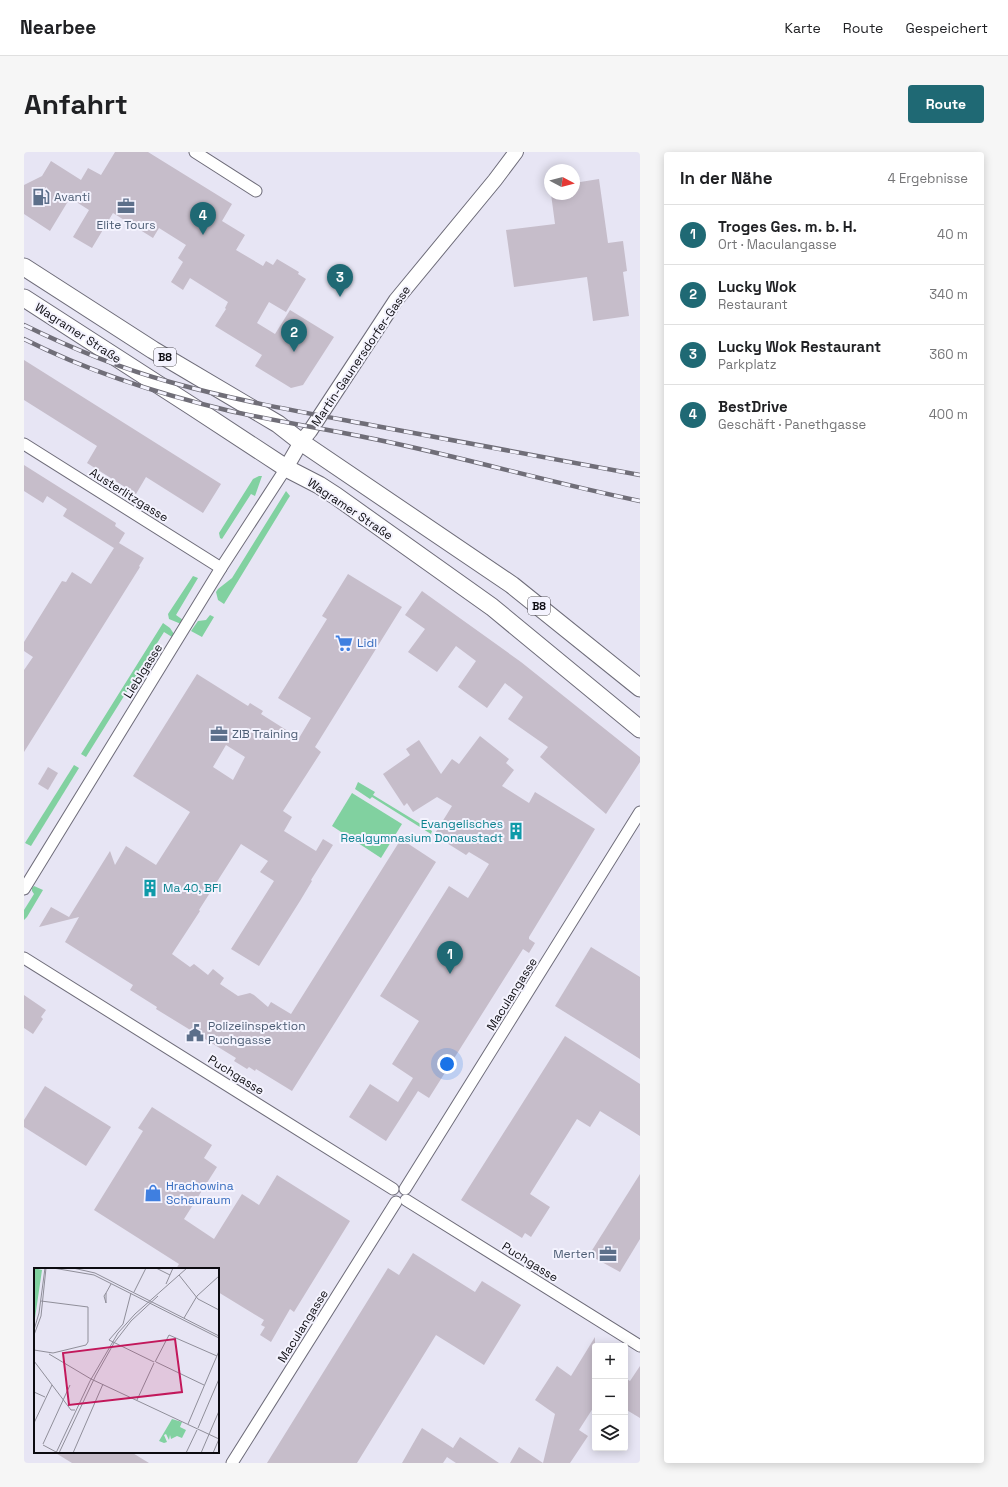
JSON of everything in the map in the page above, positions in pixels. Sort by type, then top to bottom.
[{"type":"main road","name":"B8","points":[[24,267],[153,350],[278,424],[301,442],[512,585],[640,688]]},
{"type":"main road","name":"Wagramer Straße","points":[[24,298],[286,468],[319,485],[336,496],[492,607],[640,729]]},
{"type":"street","points":[[195,152],[256,191]]},
{"type":"street","name":"Martin-Gaunersdorfer-Gasse","points":[[286,468],[301,442],[310,431],[396,300],[495,180],[516,152]]},
{"type":"street","name":"Austerlitzgasse","points":[[24,444],[221,568]]},
{"type":"street","name":"Lieblgasse","points":[[24,889],[221,568],[286,468]]},
{"type":"street","name":"Maculangasse","points":[[405,1188],[640,812]]},
{"type":"street","name":"Puchgasse","points":[[24,958],[394,1189]]},
{"type":"street","points":[[400,1186],[405,1188],[408,1194],[401,1201],[392,1198],[391,1195],[394,1189],[400,1186]]},
{"type":"street","name":"Maculangasse","points":[[232,1463],[401,1201]]},
{"type":"street","name":"Puchgasse","points":[[401,1201],[640,1346]]},
{"type":"green space","points":[[262,476],[255,496],[251,494],[222,539],[220,538],[219,533],[253,479]]},
{"type":"green space","points":[[286,491],[290,496],[224,604],[218,600],[216,592],[232,578]]},
{"type":"green space","points":[[193,576],[198,578],[176,615],[183,620],[181,624],[169,619],[168,614]]},
{"type":"green space","points":[[210,615],[214,617],[202,637],[191,631],[198,621],[206,620]]},
{"type":"green space","points":[[163,623],[170,628],[174,634],[172,637],[164,632],[86,757],[81,754]]},
{"type":"green space","points":[[74,765],[79,768],[31,846],[25,843]]},
{"type":"green space","points":[[358,782],[375,792],[373,795],[432,831],[431,834],[372,797],[370,799],[355,789]]},
{"type":"green space","points":[[352,793],[402,824],[381,858],[332,826]]},
{"type":"green space","points":[[34,886],[43,890],[24,920],[24,910],[34,894],[32,888]]},
{"type":"building","points":[[115,152],[148,152],[232,204],[222,221],[245,235],[236,250],[263,266],[266,261],[273,265],[277,259],[299,272],[298,274],[306,279],[286,312],[269,302],[257,323],[275,334],[290,310],[334,337],[303,385],[291,388],[255,366],[262,355],[215,326],[226,309],[225,308],[228,302],[190,278],[183,290],[171,282],[183,262],[178,258],[186,245],[159,228],[153,238],[113,213],[92,248],[73,237],[89,210],[70,198],[50,231],[24,214],[24,185],[42,176],[51,161],[81,180],[88,168],[101,175]]},
{"type":"building","points":[[599,179],[608,243],[623,241],[627,271],[623,272],[629,316],[593,321],[587,277],[514,287],[506,230],[555,224],[552,200],[580,200],[580,182]]},
{"type":"building","points":[[24,360],[221,484],[203,513],[146,477],[136,494],[87,463],[97,446],[24,400]]},
{"type":"building","points":[[24,465],[116,523],[115,526],[125,533],[119,543],[144,558],[139,566],[140,567],[24,752],[24,670],[33,657],[24,651],[24,642],[62,581],[66,582],[72,572],[91,584],[114,548],[63,516],[67,509],[47,496],[43,503],[24,491]]},
{"type":"building","points":[[348,574],[402,607],[315,747],[321,752],[283,811],[292,817],[284,831],[316,851],[323,839],[333,845],[259,966],[231,949],[274,881],[260,872],[268,861],[241,844],[172,954],[190,967],[194,964],[208,975],[213,969],[224,978],[220,984],[238,996],[250,993],[268,1007],[271,1002],[291,1014],[401,839],[436,862],[292,1091],[256,1069],[255,1071],[249,1067],[247,1069],[234,1061],[236,1058],[156,1009],[157,1007],[130,990],[133,985],[65,942],[79,917],[39,927],[51,907],[69,917],[110,851],[115,865],[126,846],[156,865],[190,812],[133,776],[197,674],[248,706],[250,703],[263,711],[261,714],[299,738],[311,718],[278,698],[327,619],[322,616]],"holes":[[[226,745],[245,757],[233,780],[213,767]]]},
{"type":"building","points":[[422,591],[521,662],[640,757],[640,762],[606,814],[540,757],[548,747],[508,719],[523,697],[505,683],[487,708],[458,687],[476,661],[456,646],[437,672],[408,652],[425,629],[405,615]]},
{"type":"building","points":[[480,736],[509,759],[506,763],[514,770],[502,786],[529,803],[535,792],[595,829],[529,937],[529,939],[535,943],[529,953],[523,949],[429,1098],[418,1091],[386,1141],[349,1117],[370,1084],[398,1102],[413,1078],[392,1064],[419,1021],[380,996],[449,886],[468,898],[489,864],[469,852],[466,855],[434,835],[452,806],[437,797],[413,812],[407,803],[404,806],[383,774],[410,755],[406,749],[419,740],[441,774],[452,759],[459,764]]},
{"type":"building","points":[[48,767],[58,773],[48,790],[38,784]]},
{"type":"building","points":[[591,947],[640,977],[640,1059],[555,1006]]},
{"type":"building","points":[[24,995],[46,1010],[41,1017],[43,1019],[33,1034],[24,1028]]},
{"type":"building","points":[[565,1036],[640,1084],[640,1136],[600,1111],[590,1127],[577,1119],[530,1194],[550,1207],[531,1237],[525,1233],[522,1238],[461,1200]]},
{"type":"building","points":[[45,1086],[111,1127],[86,1166],[24,1127],[24,1120]]},
{"type":"building","points":[[152,1107],[212,1145],[204,1158],[217,1167],[184,1219],[214,1239],[242,1194],[259,1205],[277,1175],[350,1221],[294,1312],[290,1309],[271,1342],[260,1335],[265,1327],[261,1325],[264,1320],[219,1293],[219,1268],[177,1268],[179,1264],[94,1210],[143,1131],[138,1128]]},
{"type":"building","points":[[640,1174],[640,1239],[620,1272],[589,1255]]},
{"type":"building","points":[[413,1253],[475,1292],[482,1281],[521,1305],[484,1365],[436,1335],[357,1463],[267,1463],[388,1268],[399,1275]]},
{"type":"building","points":[[595,1337],[595,1343],[592,1343],[592,1410],[579,1430],[588,1436],[570,1463],[543,1463],[555,1414],[535,1400],[557,1366],[571,1376]]},
{"type":"building","points":[[640,1366],[640,1418],[628,1411],[628,1380],[630,1381]]},
{"type":"building","points":[[422,1428],[453,1448],[460,1437],[499,1463],[456,1463],[447,1457],[443,1463],[402,1463]]},
{"type":"building","points":[[519,1447],[543,1463],[510,1463]]},
{"type":"building","points":[[56,1453],[133,1453],[149,1463],[72,1463]]},
{"type":"railway","points":[[24,325],[59,342],[114,364],[195,389],[246,401],[640,475]]},
{"type":"railway","points":[[24,339],[99,372],[203,404],[230,411],[393,443],[640,501]]},
{"type":"place","name":"Avanti","points":[[41,197]]},
{"type":"place","name":"Elite Tours","points":[[126,206]]},
{"type":"place","name":"BestDrive","points":[[203,235]]},
{"type":"place","name":"Lucky Wok Restaurant","points":[[340,297]]},
{"type":"place","name":"Lucky Wok","points":[[294,352]]},
{"type":"place","name":"Lidl","points":[[344,643]]},
{"type":"place","name":"ZIB Training","points":[[219,734]]},
{"type":"place","name":"Evangelisches Realgymnasium Donaustadt","points":[[516,831]]},
{"type":"place","name":"Ma 40, BFI","points":[[150,888]]},
{"type":"place","name":"Troges Ges. m. b. H.","points":[[450,974]]},
{"type":"place","name":"Polizeiinspektion Puchgasse","points":[[195,1033]]},
{"type":"place","name":"Hrachowina Schauraum","points":[[153,1193]]},
{"type":"place","name":"Merten","points":[[608,1254]]}]
